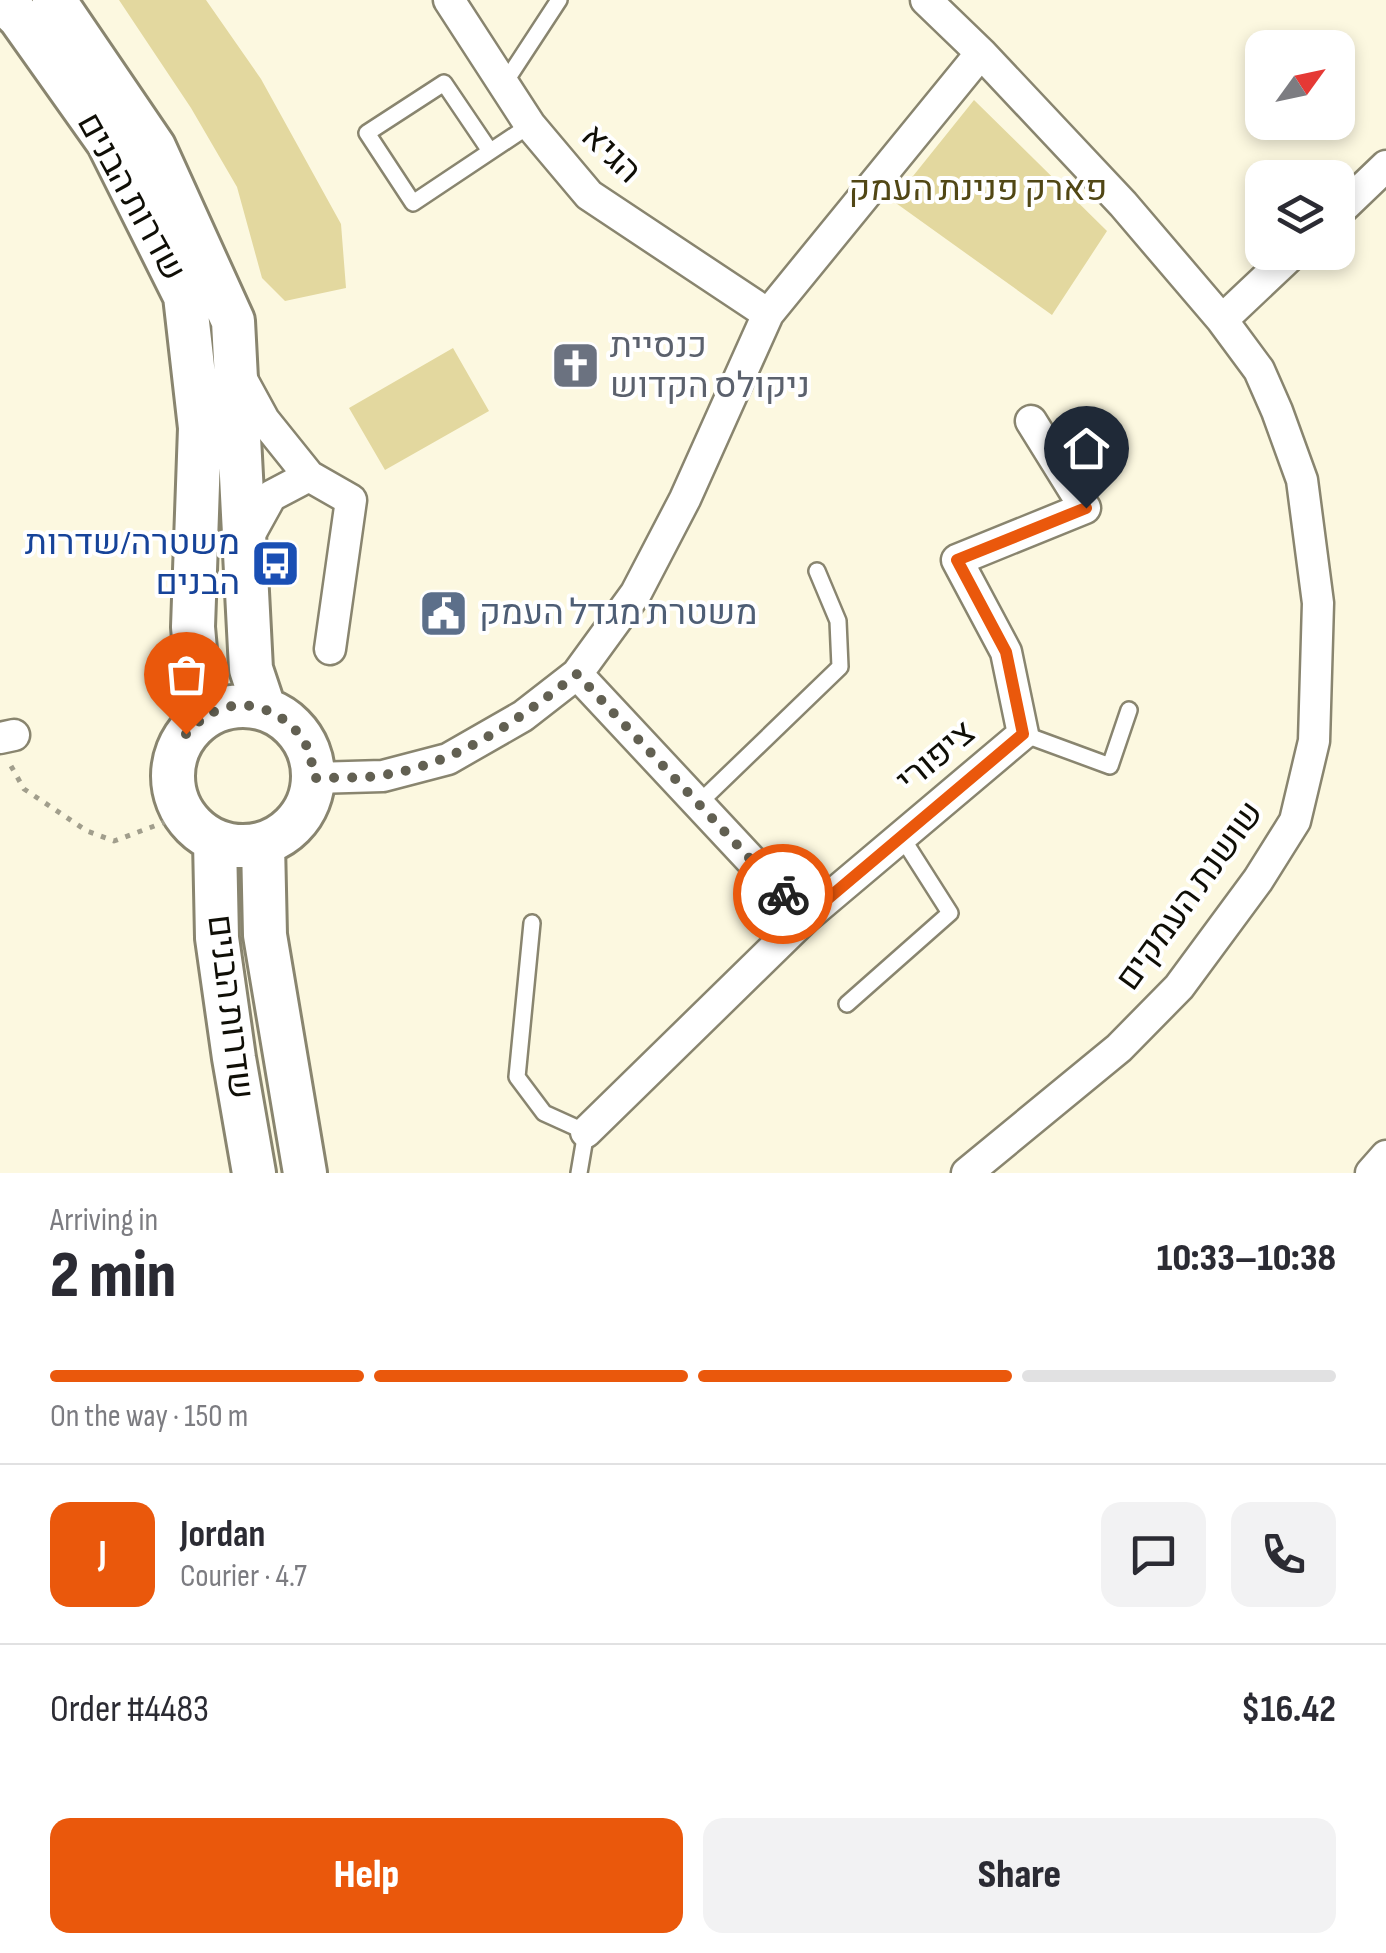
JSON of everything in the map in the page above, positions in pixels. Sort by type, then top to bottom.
[{"type":"main road","name":"שדרות הבנים","points":[[2,0],[20,18],[108,142],[186,296],[200,428],[194,628],[202,718]]},
{"type":"main road","name":"שדרות הבנים","points":[[54,0],[154,147],[234,321],[251,668],[264,708]]},
{"type":"main road","points":[[221,708],[264,708],[285,719],[300,735],[310,755],[314,778],[311,795],[304,812],[279,836],[263,844],[231,846],[200,828],[175,795],[172,774],[176,752],[202,718],[221,708]]},
{"type":"main road","name":"שדרות הבנים","points":[[200,828],[254,1173]]},
{"type":"main road","name":"שדרות הבנים","points":[[263,844],[265,935],[306,1173]]},
{"type":"street","name":"הגיא","points":[[449,0],[530,124],[589,196],[768,314]]},
{"type":"street","name":"שושנת העמקים","points":[[926,0],[1123,204],[1222,320],[1258,370],[1302,480],[1318,604],[1314,742],[1295,821],[1258,880],[1179,986],[1119,1048],[967,1173]]},
{"type":"street","points":[[314,778],[383,776],[448,759],[523,716],[577,674],[636,593],[686,499],[768,314],[980,53]]},
{"type":"street","points":[[1355,196],[1386,166]]},
{"type":"street","points":[[1222,320],[1275,270]]},
{"type":"street","points":[[236,370],[264,420],[309,476],[351,500],[330,649]]},
{"type":"street","name":"ציפורי","points":[[586,1132],[805,918],[1023,734],[1006,652],[957,560],[1086,508],[1032,421]]},
{"type":"street","points":[[245,543],[271,496],[309,476]]},
{"type":"street","points":[[577,674],[805,918]]},
{"type":"street","points":[[1370,1173],[1386,1156]]},
{"type":"lane","points":[[504,84],[559,0]]},
{"type":"lane","points":[[490,151],[444,83],[366,133],[413,203],[530,124]]},
{"type":"lane","points":[[700,803],[840,667],[838,620],[817,570]]},
{"type":"lane","points":[[1023,734],[1110,766],[1129,710]]},
{"type":"lane","points":[[847,1004],[950,913],[901,836]]},
{"type":"lane","points":[[532,924],[517,1077],[544,1113],[586,1132],[579,1173]]},
{"type":"path","points":[[7,744],[24,789],[87,831],[114,841],[200,828]]},
{"type":"green space","points":[[119,0],[206,0],[261,79],[341,224],[346,288],[285,301],[262,278],[237,187],[191,108]]},
{"type":"green space","name":"פארק פנינת העמק","points":[[974,100],[1107,231],[1052,315],[893,201]]},
{"type":"green space","points":[[453,348],[489,411],[385,470],[349,408]]},
{"type":"way so far","points":[[186,734],[202,718],[221,708],[264,708],[285,719],[300,735],[310,755],[314,778],[383,776],[448,759],[523,716],[577,674],[783,894]]},
{"type":"place","name":"כנסיית ניקולס הקדוש","points":[[575,366]]},
{"type":"place","name":"משטרה/שדרות הבנים","points":[[275,563]]},
{"type":"place","name":"משטרת מגדל העמק","points":[[444,613]]},
{"type":"route","points":[[783,894],[805,918],[1023,734],[1006,652],[957,560],[1086,508]]}]
